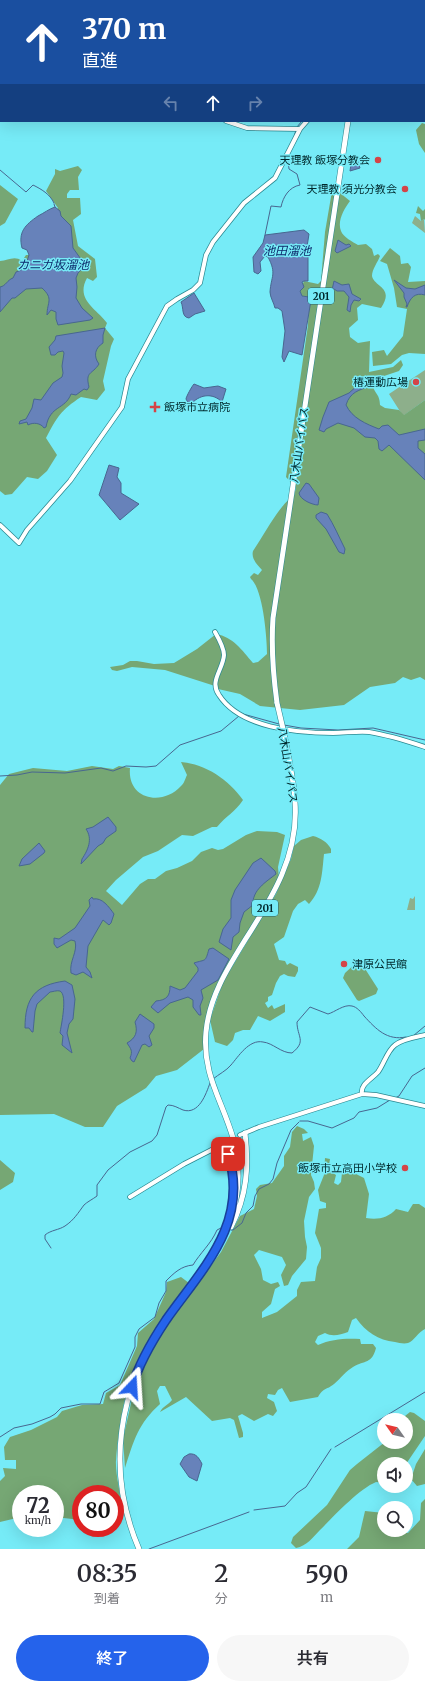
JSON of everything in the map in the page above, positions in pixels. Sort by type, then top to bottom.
[{"type":"highway","name":"八木山バイパス","points":[[139,1549],[121,1492],[119,1448],[128,1398],[135,1377],[150,1345],[216,1250],[225,1235],[236,1202],[239,1176],[237,1156],[232,1137],[214,1089],[207,1063],[206,1032],[208,1016],[214,997],[230,963],[271,900],[279,883],[290,852],[295,822],[296,804],[294,784],[277,703],[272,671],[273,618],[348,122]]},
{"type":"highway","points":[[225,1235],[229,1232],[234,1221],[246,1188],[248,1156],[242,1134]]},
{"type":"highway","points":[[216,1250],[229,1216],[234,1182],[227,1142]]},
{"type":"street","points":[[229,122],[247,128],[298,129]]},
{"type":"street","points":[[0,525],[19,543],[27,530],[70,481],[122,406],[128,379],[167,306],[193,290],[200,283],[206,255],[210,247],[244,203],[276,178],[298,129],[306,122]]},
{"type":"street","points":[[215,632],[224,656],[214,684],[216,690],[228,705],[243,716],[270,726],[289,730],[332,733],[368,732],[425,747]]},
{"type":"street","points":[[362,1094],[362,1088],[377,1073],[392,1047],[400,1042],[425,1035]]},
{"type":"street","points":[[242,1134],[259,1127],[362,1094],[391,1098],[425,1106]]},
{"type":"street","points":[[130,1197],[184,1164],[227,1142]]},
{"type":"green space","points":[[422,123],[425,124],[425,153],[419,144],[416,130]]},
{"type":"green space","points":[[78,166],[82,170],[78,177],[79,190],[70,190],[67,194],[67,198],[80,198],[81,214],[73,220],[78,246],[95,259],[97,277],[93,281],[87,278],[84,286],[85,298],[107,323],[105,328],[114,339],[103,381],[105,390],[97,400],[81,397],[64,410],[46,438],[57,455],[47,471],[38,479],[27,477],[12,494],[5,495],[0,491],[0,261],[16,258],[22,261],[26,255],[30,255],[58,208],[46,191],[55,174],[55,169],[60,171]]},
{"type":"green space","points":[[0,185],[18,199],[5,223],[0,226]]},
{"type":"green space","points":[[334,188],[350,201],[343,211],[340,223],[341,231],[346,237],[358,245],[366,244],[372,249],[374,256],[378,254],[380,256],[372,276],[376,283],[385,292],[386,296],[381,308],[362,304],[357,308],[358,320],[349,328],[350,337],[358,343],[370,341],[369,372],[393,367],[401,360],[403,365],[399,371],[384,376],[373,384],[380,401],[380,405],[385,408],[399,410],[404,415],[425,400],[425,680],[420,677],[411,680],[403,677],[395,683],[370,687],[344,705],[300,710],[260,706],[240,694],[218,689],[215,686],[165,670],[132,667],[117,671],[112,670],[110,667],[123,665],[130,661],[154,664],[174,663],[197,649],[216,634],[232,641],[253,663],[258,662],[267,654],[264,614],[259,593],[250,577],[254,573],[258,575],[262,570],[254,559],[253,551],[283,506],[294,496],[296,488],[286,477],[308,325],[309,297],[302,296],[300,291],[304,281],[318,284],[321,281],[325,232],[332,191]]},
{"type":"green space","points":[[418,206],[423,211],[425,209],[425,220],[424,219],[421,221],[420,214],[416,213]]},
{"type":"green space","points":[[415,216],[421,221],[424,219],[425,233],[412,223]]},
{"type":"green space","points":[[390,248],[400,256],[401,264],[408,263],[411,267],[408,282],[425,281],[425,354],[409,353],[402,355],[391,364],[373,366],[372,352],[384,350],[387,356],[403,336],[407,309],[397,307],[394,288],[387,264],[380,261]]},
{"type":"green space","name":"椿運動広場","points":[[425,370],[425,400],[403,416],[389,394]]},
{"type":"green space","points":[[181,762],[199,766],[216,774],[231,786],[243,800],[237,808],[217,827],[212,827],[193,836],[182,835],[158,851],[143,857],[116,880],[106,891],[122,905],[140,884],[148,879],[155,879],[166,871],[192,861],[201,852],[212,848],[218,850],[223,849],[246,835],[257,831],[277,832],[285,835],[278,867],[279,879],[255,922],[232,956],[211,999],[204,1031],[204,1049],[177,1070],[156,1076],[146,1088],[117,1106],[103,1127],[85,1127],[54,1114],[0,1115],[0,785],[9,774],[33,768],[67,771],[92,766],[113,769],[119,766],[130,768],[131,779],[134,787],[140,793],[156,798],[173,793],[183,784],[187,775]]},
{"type":"green space","points":[[313,836],[324,841],[331,849],[331,853],[324,854],[322,874],[317,893],[309,904],[305,900],[298,904],[293,911],[284,937],[274,944],[279,960],[285,961],[287,965],[290,963],[298,967],[295,977],[284,974],[280,976],[272,995],[268,997],[268,1001],[265,1003],[268,1008],[272,1005],[274,1009],[285,1004],[285,1012],[270,1021],[258,1016],[250,1030],[243,1030],[235,1033],[233,1040],[227,1046],[215,1042],[210,1020],[223,982],[276,894],[291,859],[294,846],[301,840]]},
{"type":"green space","points":[[415,896],[415,910],[407,910],[410,898],[413,899]]},
{"type":"green space","points":[[357,962],[362,964],[378,989],[376,994],[359,1001],[343,978],[345,973]]},
{"type":"green space","points":[[297,1126],[304,1129],[308,1133],[302,1134],[303,1141],[311,1137],[314,1146],[311,1175],[315,1189],[309,1197],[304,1221],[307,1247],[306,1259],[292,1276],[288,1285],[284,1286],[281,1275],[286,1265],[282,1257],[259,1250],[254,1255],[261,1269],[263,1280],[271,1284],[278,1282],[280,1286],[275,1289],[271,1304],[262,1312],[262,1318],[277,1312],[297,1296],[297,1290],[301,1282],[315,1281],[317,1267],[321,1258],[321,1248],[315,1233],[319,1209],[326,1208],[326,1203],[320,1201],[318,1190],[324,1175],[325,1158],[330,1159],[328,1170],[336,1175],[334,1183],[338,1185],[341,1182],[342,1173],[348,1170],[364,1178],[369,1194],[366,1218],[382,1218],[396,1209],[408,1212],[413,1204],[419,1204],[425,1208],[425,1329],[410,1342],[400,1343],[378,1337],[368,1331],[356,1318],[352,1320],[348,1332],[336,1335],[325,1333],[318,1336],[315,1342],[318,1345],[333,1340],[360,1339],[361,1344],[373,1344],[376,1348],[372,1357],[368,1361],[350,1369],[332,1386],[324,1390],[318,1397],[290,1402],[282,1388],[278,1390],[275,1395],[268,1394],[267,1398],[274,1402],[277,1411],[273,1416],[268,1414],[254,1421],[242,1414],[238,1416],[243,1433],[243,1437],[239,1438],[234,1420],[230,1418],[212,1421],[186,1397],[160,1412],[172,1400],[165,1386],[160,1386],[157,1391],[160,1404],[147,1418],[138,1433],[125,1468],[123,1439],[136,1381],[148,1354],[161,1333],[221,1252],[240,1216],[254,1209],[257,1196],[256,1189],[260,1185],[272,1183],[284,1166],[284,1156],[290,1147],[292,1132]]},
{"type":"green space","points":[[0,1160],[15,1173],[13,1182],[0,1190]]},
{"type":"green space","points":[[181,1277],[189,1283],[159,1325],[143,1351],[127,1390],[121,1418],[116,1460],[118,1485],[72,1485],[72,1519],[64,1518],[64,1485],[12,1485],[12,1519],[0,1522],[0,1481],[5,1476],[3,1468],[16,1469],[16,1460],[5,1460],[4,1447],[10,1437],[31,1430],[57,1417],[62,1411],[82,1405],[103,1404],[106,1393],[120,1385],[137,1346],[138,1333],[154,1319],[166,1292],[167,1282]]},
{"type":"green space","points":[[410,1412],[414,1413],[425,1421],[425,1436],[411,1457],[377,1457],[377,1482],[362,1490],[310,1541],[296,1548],[291,1543],[293,1537],[327,1505],[350,1470],[357,1464],[377,1448],[413,1449],[413,1413],[409,1413]]},
{"type":"green space","points":[[425,1449],[425,1484],[417,1486],[413,1481],[413,1473],[416,1464]]},
{"type":"green space","points":[[425,1499],[425,1549],[347,1549],[359,1537],[365,1511],[377,1512],[377,1537],[413,1537],[413,1528],[420,1520],[421,1503]]},
{"type":"water","points":[[353,155],[357,159],[360,168],[350,171],[352,156]]},
{"type":"water","name":"カニガ坂溜池","points":[[55,207],[60,211],[61,216],[71,226],[73,248],[83,262],[82,269],[76,278],[76,298],[82,308],[93,318],[90,320],[58,325],[56,312],[51,310],[47,315],[49,298],[42,288],[26,289],[15,298],[12,298],[0,312],[0,287],[13,278],[16,272],[24,268],[29,255],[27,250],[22,248],[21,238],[24,229],[38,216]]},
{"type":"water","name":"池田溜池","points":[[304,230],[309,234],[306,253],[308,257],[308,281],[302,282],[304,287],[300,291],[302,296],[309,297],[311,300],[302,355],[289,351],[284,362],[282,357],[285,331],[282,311],[275,308],[270,294],[273,275],[271,263],[268,257],[265,256],[260,262],[261,271],[258,274],[254,272],[253,257],[263,243],[265,235]]},
{"type":"water","points":[[338,240],[351,246],[337,253],[335,251]]},
{"type":"water","points":[[394,280],[406,288],[415,289],[425,285],[425,295],[418,294],[413,296],[406,307],[407,304],[404,293]]},
{"type":"water","points":[[334,281],[342,285],[349,284],[352,294],[361,299],[359,301],[354,300],[351,305],[350,312],[347,310],[349,297],[344,291],[332,290]]},
{"type":"water","points":[[194,293],[205,311],[195,314],[189,318],[184,314],[181,302]]},
{"type":"water","points":[[105,328],[103,343],[98,347],[96,352],[96,358],[99,364],[88,378],[89,387],[87,390],[84,389],[76,395],[71,394],[65,403],[54,411],[48,420],[46,427],[44,428],[37,424],[28,425],[27,422],[19,424],[20,421],[26,419],[32,408],[34,399],[41,400],[53,383],[62,377],[64,353],[63,351],[58,352],[55,355],[51,355],[49,347],[55,340],[56,336]]},
{"type":"water","points":[[194,384],[204,388],[218,386],[226,389],[222,402],[215,397],[203,396],[192,403],[188,403],[186,398]]},
{"type":"water","points":[[371,384],[371,386],[359,390],[353,394],[346,405],[352,414],[364,423],[379,429],[382,426],[388,425],[399,435],[425,429],[425,440],[418,441],[418,448],[425,454],[425,480],[389,445],[382,451],[379,449],[378,441],[375,438],[365,437],[354,428],[338,423],[326,429],[324,432],[319,430],[329,402],[349,393],[358,385]]},
{"type":"water","points":[[109,465],[119,468],[117,477],[121,483],[121,493],[139,504],[120,520],[99,495]]},
{"type":"water","points":[[306,483],[309,484],[319,498],[318,505],[307,502],[300,496],[299,493]]},
{"type":"water","points":[[321,512],[327,514],[332,522],[345,549],[344,554],[339,552],[326,529],[316,518],[316,515]]},
{"type":"water","points":[[108,817],[116,827],[116,831],[106,838],[103,843],[98,846],[81,864],[89,844],[89,837],[86,829],[93,827]]},
{"type":"water","points":[[39,843],[45,851],[44,853],[30,864],[19,866],[22,859]]},
{"type":"water","points":[[261,858],[275,871],[276,874],[260,887],[253,900],[253,905],[244,912],[240,923],[239,932],[233,937],[231,950],[219,942],[223,929],[231,918],[231,900],[235,890],[253,863]]},
{"type":"water","points":[[92,897],[93,899],[102,901],[114,914],[109,925],[103,920],[88,946],[86,967],[92,978],[83,972],[76,975],[71,973],[71,964],[76,945],[75,941],[71,940],[57,948],[54,944],[54,938],[59,939],[75,928],[90,906],[89,900]]},
{"type":"water","points":[[213,948],[229,959],[218,980],[201,990],[203,998],[200,1006],[201,1015],[199,1015],[193,1007],[193,1000],[188,997],[170,1003],[158,1013],[151,1007],[156,1001],[163,1000],[167,997],[170,986],[180,990],[185,988],[198,971],[198,968],[194,963],[204,960],[207,957],[209,949]]},
{"type":"water","points":[[65,981],[72,985],[75,999],[73,1019],[69,1024],[67,1033],[72,1053],[62,1045],[63,1036],[60,1033],[63,1018],[64,998],[60,991],[50,992],[37,1004],[33,1032],[29,1028],[25,1028],[27,1009],[34,995],[46,986]]},
{"type":"water","points":[[140,1014],[154,1024],[154,1028],[149,1036],[152,1045],[149,1047],[145,1044],[142,1045],[134,1062],[130,1058],[131,1050],[127,1043],[136,1034],[135,1022]]},
{"type":"water","points":[[189,1454],[195,1455],[202,1464],[197,1481],[189,1477],[180,1464],[184,1457]]},
{"type":"waterway","points":[[297,127],[301,122]]},
{"type":"waterway","points":[[294,137],[296,130]]},
{"type":"waterway","points":[[265,235],[271,206],[281,207],[287,193],[296,186],[300,185],[297,174],[289,169],[288,160]]},
{"type":"waterway","points":[[0,170],[26,192],[33,185],[48,194],[54,203]]},
{"type":"waterway","points":[[243,714],[279,724]]},
{"type":"waterway","points":[[0,776],[32,772],[65,773],[101,768],[113,771],[126,766],[156,766],[180,745],[221,731],[239,716]]},
{"type":"waterway","points":[[284,725],[301,728],[338,730],[373,728],[425,740]]},
{"type":"waterway","points":[[213,1079],[227,1069],[244,1049],[253,1043],[267,1043],[288,1053],[292,1053],[297,1049],[300,1042],[297,1022],[310,1007],[328,1014],[346,1006],[354,1007],[359,1010],[382,1033],[393,1037],[406,1037]]},
{"type":"waterway","points":[[413,1036],[425,1026]]},
{"type":"waterway","points":[[395,1098],[399,1096],[412,1076],[425,1068]]},
{"type":"waterway","points":[[51,1248],[45,1239],[45,1235],[68,1224],[84,1205],[97,1196],[97,1185],[108,1170],[130,1152],[152,1141],[157,1135],[166,1107],[170,1105],[189,1111],[198,1107],[210,1083]]},
{"type":"waterway","points":[[300,1121],[308,1121],[332,1128],[354,1118],[359,1112],[377,1108],[390,1100]]},
{"type":"waterway","points":[[231,1230],[242,1223],[246,1213],[253,1206],[255,1196],[259,1189],[269,1184],[273,1179],[277,1163],[291,1130],[299,1122]]},
{"type":"waterway","points":[[0,1437],[14,1428],[32,1424],[50,1417],[61,1408],[81,1404],[100,1404],[104,1392],[119,1383],[135,1347],[135,1337],[139,1329],[155,1317],[159,1303],[166,1291],[166,1281],[181,1268],[193,1265],[212,1240],[217,1230],[221,1228]]},
{"type":"waterway","points":[[335,1447],[425,1392]]},
{"type":"waterway","points":[[254,1510],[285,1506],[297,1493],[306,1487],[331,1449]]},
{"type":"waterway","points":[[149,1549],[249,1512]]},
{"type":"place","name":"天理教 飯塚分教会","points":[[378,160]]},
{"type":"place","name":"天理教 須光分教会","points":[[405,189]]},
{"type":"place","name":"椿運動広場","points":[[416,382]]},
{"type":"place","name":"飯塚市立病院","points":[[155,407]]},
{"type":"place","name":"津原公民館","points":[[344,964]]},
{"type":"place","name":"飯塚市立高田小学校","points":[[405,1168]]},
{"type":"route","points":[[132,1387],[150,1345],[166,1320],[207,1265],[224,1232],[232,1203],[234,1182],[232,1165],[228,1154]]}]
